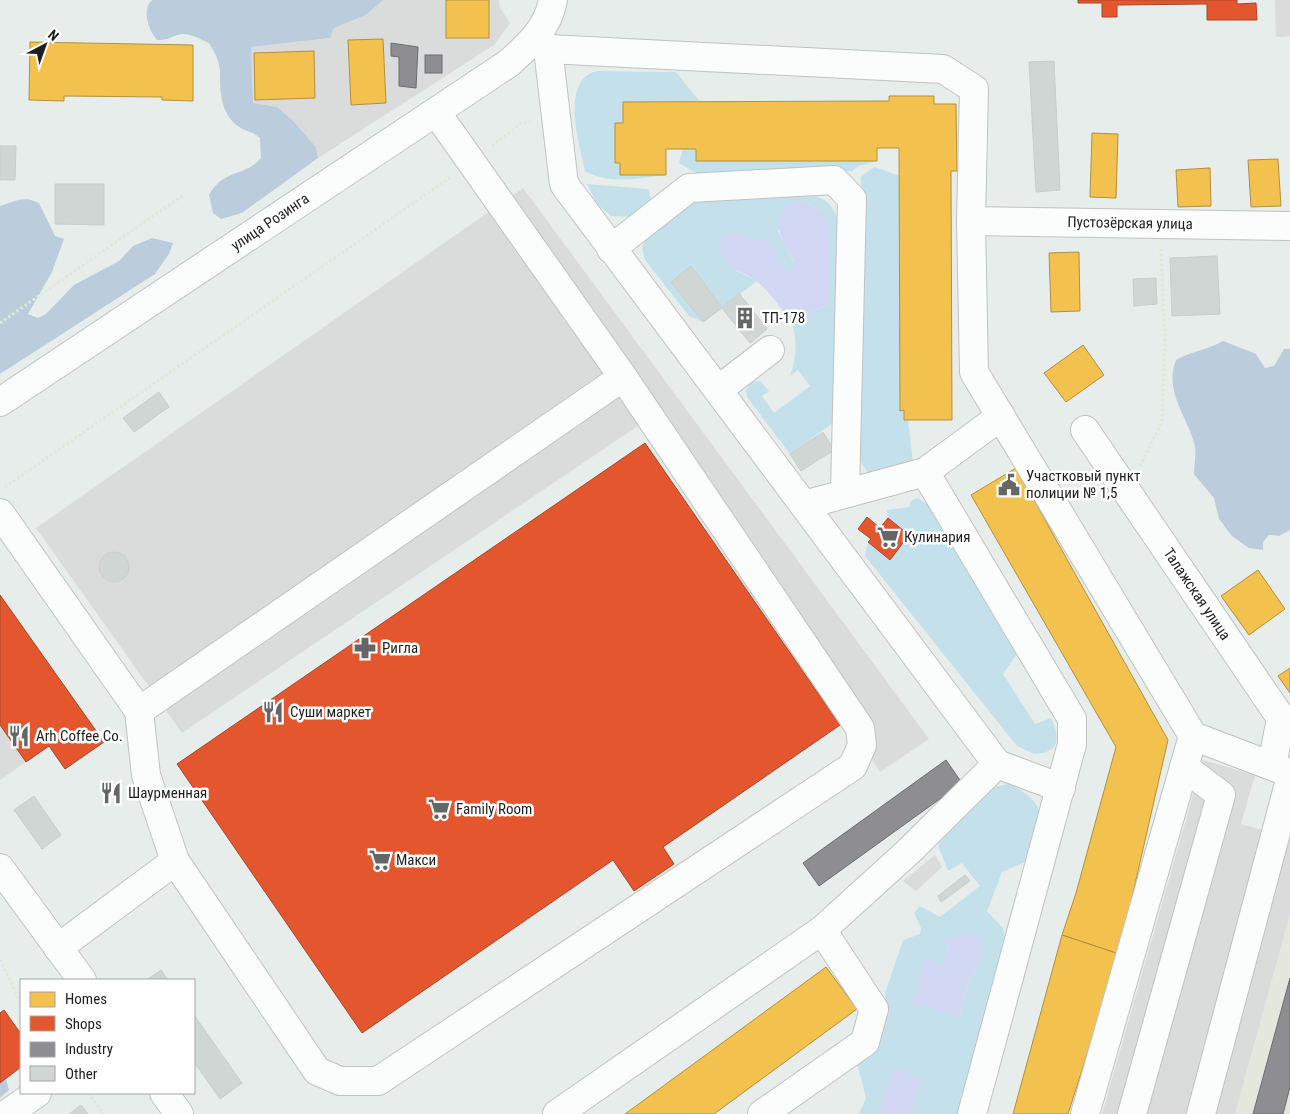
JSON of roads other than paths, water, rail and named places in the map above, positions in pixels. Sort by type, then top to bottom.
[{"type":"street","name":"улица Розинга","points":[[0,402],[509,63],[542,43],[553,0]]},
{"type":"street","points":[[1061,788],[997,764],[564,184],[557,120],[542,43],[943,69],[974,89],[971,221],[974,372],[1193,736],[1284,773]]},
{"type":"street","points":[[0,513],[139,711],[146,775],[175,861],[317,1071],[340,1081],[378,1081],[853,766],[862,745],[860,728],[623,377],[436,112]]},
{"type":"street","points":[[611,249],[689,188],[834,180],[852,199],[845,493]]},
{"type":"street","name":"Пустозёрская улица","points":[[971,221],[1290,226]]},
{"type":"street","points":[[718,390],[770,350]]},
{"type":"street","points":[[139,711],[623,377]]},
{"type":"street","points":[[804,505],[925,472],[1000,416]]},
{"type":"street","name":"Талажская улица","points":[[1085,430],[1281,718],[1284,773],[1201,1114]]},
{"type":"street","points":[[925,472],[1072,719],[1072,744],[1061,788],[972,1114]]},
{"type":"street","points":[[1085,1114],[1193,736]]},
{"type":"street","points":[[557,1114],[822,930],[908,852],[997,764]]},
{"type":"street","points":[[1132,1114],[1221,796],[1184,767]]},
{"type":"street","points":[[58,948],[175,861]]},
{"type":"street","points":[[0,868],[81,979]]},
{"type":"street","points":[[762,1114],[865,1042],[874,1008],[822,930]]},
{"type":"street","points":[[7,1114],[36,1094]]},
{"type":"street","points":[[165,1094],[180,1114]]},
{"type":"place","name":"ТП-178","points":[[745,318]]},
{"type":"place","name":"Участковый пункт полиции № 1,5","points":[[1009,485]]},
{"type":"place","name":"Кулинария","points":[[888,537]]},
{"type":"place","name":"Ригла","points":[[365,648]]},
{"type":"place","name":"Суши маркет","points":[[273,712]]},
{"type":"place","name":"Arh Coffee Co.","points":[[19,736]]},
{"type":"place","name":"Шаурменная","points":[[111,793]]},
{"type":"place","name":"Family Room","points":[[439,809]]},
{"type":"place","name":"Макси","points":[[380,860]]}]
